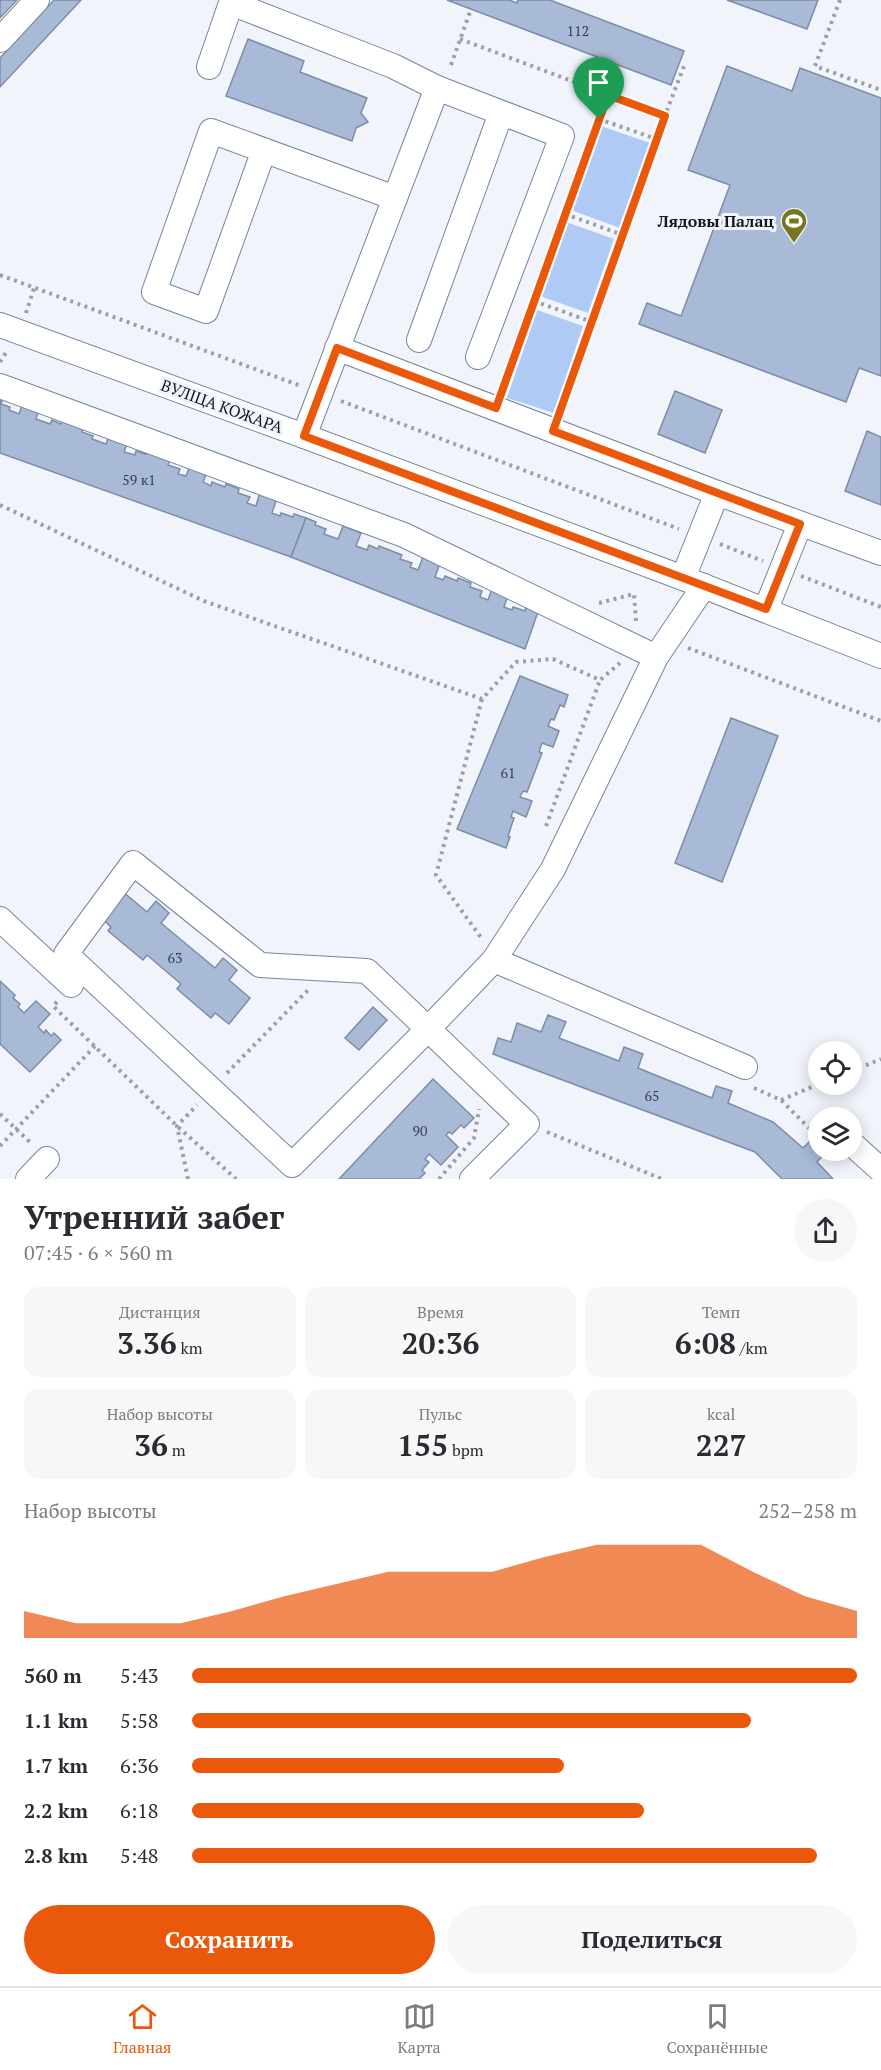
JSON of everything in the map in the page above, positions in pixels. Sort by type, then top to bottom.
[{"type":"street","points":[[0,40],[37,0]]},
{"type":"street","points":[[209,67],[231,3],[393,66],[437,88],[562,136],[478,357]]},
{"type":"street","points":[[304,436],[437,88]]},
{"type":"street","points":[[419,340],[501,113]]},
{"type":"street","points":[[264,150],[206,311],[154,292],[212,131],[264,150],[395,198]]},
{"type":"street","name":"ВУЛІЦА КОЖАРА","points":[[0,325],[766,609],[881,656]]},
{"type":"street","points":[[337,348],[881,553]]},
{"type":"street","points":[[0,386],[404,535],[587,622],[654,649]]},
{"type":"street","points":[[472,1179],[527,1124],[428,1029],[368,971],[260,965],[133,863],[66,954],[292,1165],[428,1029],[553,869],[654,649],[694,582],[717,493]]},
{"type":"street","points":[[766,609],[800,524]]},
{"type":"street","points":[[0,919],[71,985]]},
{"type":"street","points":[[490,952],[745,1067]]},
{"type":"street","points":[[862,1153],[881,1170]]},
{"type":"street","points":[[28,1179],[47,1159]]},
{"type":"path","points":[[840,0],[815,66],[881,90]]},
{"type":"path","points":[[451,65],[471,9]]},
{"type":"path","points":[[460,39],[665,116]]},
{"type":"path","points":[[553,431],[684,66]]},
{"type":"path","points":[[496,408],[618,68]]},
{"type":"path","points":[[599,119],[656,139]]},
{"type":"path","points":[[565,214],[623,236]]},
{"type":"path","points":[[0,275],[320,393],[664,524]]},
{"type":"path","points":[[534,301],[592,322]]},
{"type":"path","points":[[0,504],[204,601],[482,699]]},
{"type":"path","points":[[634,594],[654,649]]},
{"type":"path","points":[[490,952],[436,874],[482,699],[516,662],[553,659],[600,680],[654,649],[881,721]]},
{"type":"path","points":[[177,1126],[328,969]]},
{"type":"path","points":[[71,985],[53,1006],[177,1126],[236,1179]]},
{"type":"path","points":[[0,1146],[95,1046]]},
{"type":"path","points":[[862,1067],[881,1059]]},
{"type":"path","points":[[781,1100],[808,1089]]},
{"type":"path","points":[[527,1124],[662,1179]]},
{"type":"path","points":[[177,1126],[188,1179]]},
{"type":"shaded area","points":[[601,126],[650,143],[620,228],[571,210]]},
{"type":"shaded area","points":[[566,222],[614,239],[588,313],[540,296]]},
{"type":"shaded area","points":[[537,310],[583,326],[554,413],[507,398]]},
{"type":"building","points":[[0,0],[17,0],[0,18]]},
{"type":"building","points":[[54,0],[81,0],[0,87],[0,58]]},
{"type":"building","points":[[447,0],[509,0],[517,3],[518,0],[550,0],[684,51],[671,85]]},
{"type":"building","points":[[727,0],[818,0],[807,29]]},
{"type":"building","points":[[248,39],[304,61],[300,72],[367,98],[361,113],[368,122],[356,128],[352,141],[226,96]]},
{"type":"building","name":"Лядовы Палац","points":[[727,66],[792,91],[800,68],[881,98],[881,376],[859,368],[846,402],[639,324],[647,303],[681,316],[730,185],[688,170]]},
{"type":"building","points":[[675,391],[722,410],[705,453],[658,434]]},
{"type":"building","points":[[0,400],[1,404],[10,407],[9,410],[19,414],[24,400],[40,406],[36,419],[50,424],[52,420],[61,424],[62,421],[83,429],[82,432],[93,436],[92,439],[106,444],[111,431],[129,438],[124,452],[135,455],[136,451],[146,454],[147,452],[170,460],[168,465],[180,469],[178,474],[186,476],[191,463],[208,469],[203,482],[211,486],[212,482],[225,487],[226,484],[239,489],[238,493],[250,497],[247,503],[256,506],[260,492],[277,498],[272,513],[293,517],[294,514],[306,518],[291,557],[0,453]]},
{"type":"building","points":[[867,431],[881,437],[881,505],[845,491]]},
{"type":"building","points":[[306,518],[326,529],[324,534],[338,539],[343,526],[361,533],[356,546],[367,550],[369,545],[378,549],[379,546],[402,555],[400,559],[412,563],[410,567],[418,570],[423,557],[440,563],[435,577],[443,580],[445,576],[457,581],[458,578],[471,583],[470,587],[482,591],[480,597],[488,600],[493,586],[509,592],[504,607],[525,611],[526,607],[538,612],[525,649],[291,557]]},
{"type":"building","points":[[520,676],[568,695],[564,707],[560,705],[554,720],[551,719],[548,726],[559,731],[553,747],[542,743],[539,752],[542,753],[527,792],[523,791],[520,797],[532,801],[526,817],[513,811],[511,817],[514,818],[506,848],[457,829]]},
{"type":"building","points":[[731,718],[778,736],[722,882],[675,863]]},
{"type":"building","points":[[122,891],[147,912],[156,901],[169,913],[161,923],[215,968],[223,958],[237,970],[229,980],[250,998],[229,1024],[215,1013],[211,1018],[177,989],[181,984],[147,955],[143,960],[108,931],[111,927],[100,917]]},
{"type":"building","points":[[0,981],[15,995],[13,998],[20,1004],[18,1007],[24,1013],[36,1001],[50,1014],[38,1027],[44,1033],[46,1030],[51,1036],[54,1033],[61,1040],[30,1072],[0,1044]]},
{"type":"building","points":[[373,1007],[387,1020],[359,1050],[345,1038]]},
{"type":"building","points":[[548,1015],[566,1022],[559,1038],[619,1061],[624,1047],[643,1054],[638,1068],[712,1098],[716,1086],[732,1091],[728,1103],[773,1122],[803,1148],[808,1143],[808,1161],[818,1161],[833,1179],[782,1179],[755,1152],[493,1054],[498,1038],[511,1042],[517,1023],[541,1032]]},
{"type":"building","points":[[433,1079],[474,1118],[464,1128],[461,1125],[452,1134],[449,1132],[446,1135],[458,1147],[441,1165],[429,1154],[425,1159],[429,1162],[422,1170],[425,1173],[419,1179],[339,1179]]},
{"type":"place","name":"Лядовы Палац","points":[[794,244]]},
{"type":"route","points":[[608,95],[665,116],[553,431],[800,524],[766,609],[304,436],[337,348],[496,408],[599,119],[608,95]]}]
